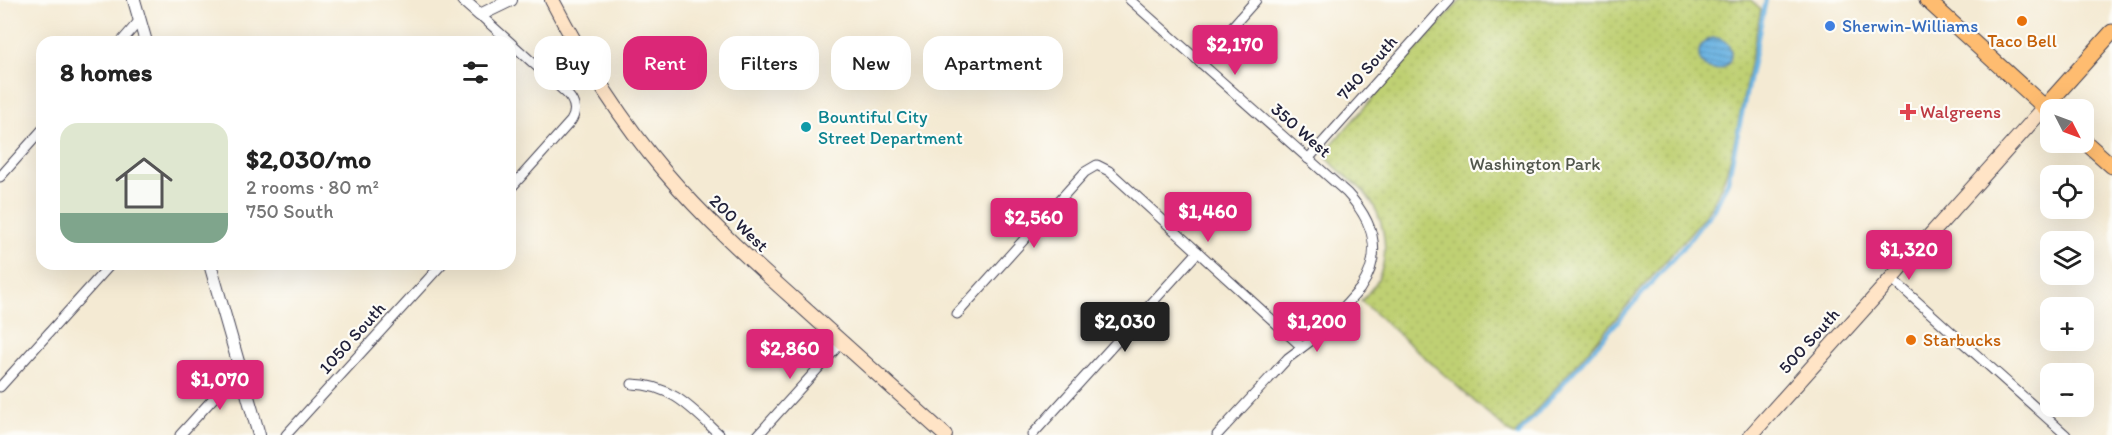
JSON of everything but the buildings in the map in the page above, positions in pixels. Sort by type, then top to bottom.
[{"type":"main road","name":"200 West","points":[[552,0],[586,63],[637,137],[663,170],[736,246],[945,435]]},
{"type":"main road","points":[[1927,0],[2040,103]]},
{"type":"main road","name":"500 South","points":[[2057,99],[2112,32]]},
{"type":"main road","name":"500 South","points":[[1751,435],[1891,278],[2040,119]]},
{"type":"main road","points":[[2094,150],[2112,166]]},
{"type":"street","points":[[134,0],[144,36]]},
{"type":"street","points":[[463,0],[503,36]]},
{"type":"street","points":[[480,15],[511,0]]},
{"type":"street","name":"350 West","points":[[1130,0],[1357,203],[1370,225],[1374,249],[1370,271],[1360,289],[1320,334],[1302,347]]},
{"type":"street","points":[[1200,63],[1256,0]]},
{"type":"street","name":"740 South","points":[[1308,159],[1450,0]]},
{"type":"street","points":[[126,36],[140,20]]},
{"type":"street","points":[[516,48],[569,96],[574,110],[571,121],[516,182]]},
{"type":"street","points":[[0,177],[36,137]]},
{"type":"street","points":[[957,314],[1085,172],[1097,165],[1109,171],[1302,347],[1288,358],[1217,435]]},
{"type":"street","points":[[1032,435],[1198,252]]},
{"type":"street","points":[[0,387],[106,270]]},
{"type":"street","points":[[212,270],[260,435]]},
{"type":"street","name":"1050 South","points":[[286,435],[437,270]]},
{"type":"street","points":[[1891,278],[2066,435]]},
{"type":"street","points":[[758,435],[842,342]]},
{"type":"street","points":[[180,435],[240,369]]},
{"type":"street","points":[[632,384],[646,384],[671,393],[720,435]]},
{"type":"green space","name":"Washington Park","points":[[1461,0],[1751,0],[1761,9],[1733,150],[1712,205],[1515,435],[1361,301],[1376,282],[1382,268],[1385,245],[1381,222],[1364,192],[1327,157],[1331,145]]},
{"type":"water","points":[[1715,38],[1726,43],[1731,54],[1726,65],[1715,70],[1704,65],[1699,54],[1704,43]]},
{"type":"waterway","points":[[1518,435],[1714,209],[1728,181],[1766,0]]},
{"type":"place","name":"Taco Bell","points":[[2022,21]]},
{"type":"place","name":"Sherwin-Williams","points":[[1830,26]]},
{"type":"place","name":"Walgreens","points":[[1908,112]]},
{"type":"place","name":"Bountiful City Street Department","points":[[806,127]]},
{"type":"place","name":"Starbucks","points":[[1911,340]]}]
